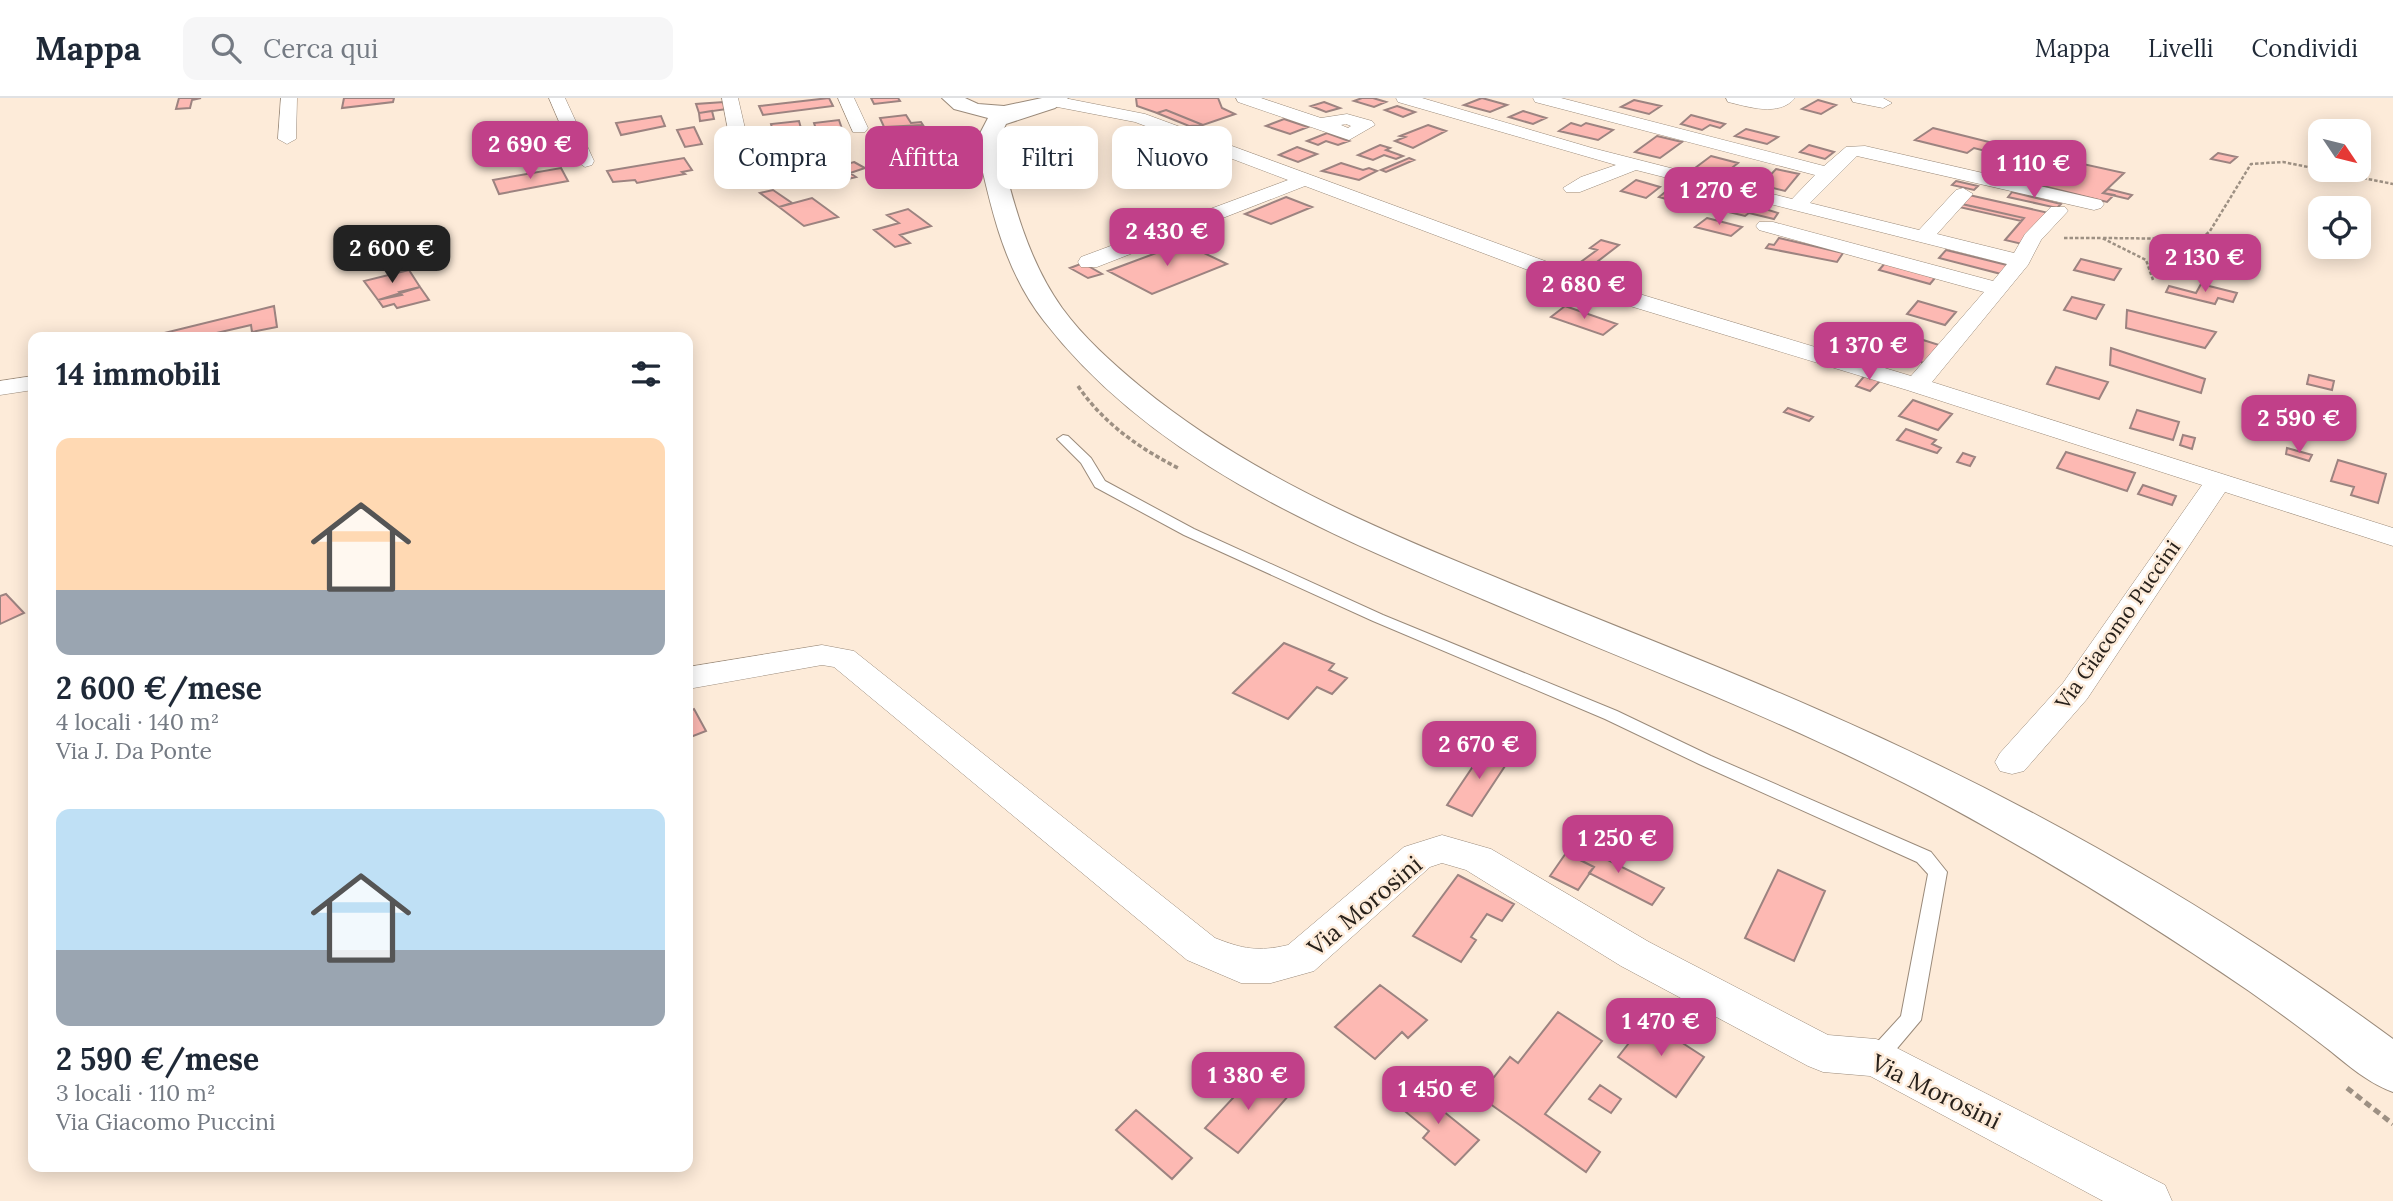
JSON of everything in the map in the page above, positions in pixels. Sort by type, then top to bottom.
[{"type":"main road","points":[[988,141],[997,120],[1055,100]]},
{"type":"main road","points":[[955,101],[994,111],[1025,110]]},
{"type":"main road","points":[[955,101],[988,141],[1019,259],[1053,316],[1100,368],[1192,441],[1262,484],[1368,539],[1805,720],[1960,793],[2114,879],[2198,931],[2307,1004],[2393,1069]]},
{"type":"street","points":[[286,139],[289,98]]},
{"type":"street","points":[[557,98],[585,161]]},
{"type":"street","points":[[730,98],[736,126]]},
{"type":"street","points":[[846,98],[859,128]]},
{"type":"street","points":[[1244,98],[1320,123]]},
{"type":"street","points":[[1404,98],[1633,165],[2021,261]]},
{"type":"street","points":[[1541,98],[1828,173]]},
{"type":"street","points":[[1734,98],[1768,105],[1778,104],[1787,98]]},
{"type":"street","points":[[1859,98],[1887,101]]},
{"type":"street","points":[[1055,100],[1139,118],[1605,291],[1916,385],[2393,537]]},
{"type":"street","points":[[1796,206],[1852,151],[1865,151],[2094,204]]},
{"type":"street","points":[[1573,188],[1590,178],[1613,174],[1633,165]]},
{"type":"street","points":[[1089,262],[1304,180]]},
{"type":"street","points":[[1924,237],[1963,194]]},
{"type":"street","points":[[1916,385],[2021,261],[2032,238],[2058,211]]},
{"type":"street","points":[[1766,226],[1998,289]]},
{"type":"street","points":[[0,388],[28,384]]},
{"type":"street","name":"Via Giacomo Puccini","points":[[2012,762],[2075,691],[2218,482]]},
{"type":"street","name":"Via Morosini","points":[[693,677],[822,655],[843,658],[1201,949],[1241,966],[1271,966],[1300,959],[1417,857],[1443,849],[1478,859],[1635,954],[1823,1053],[1876,1058],[2149,1201]]},
{"type":"lane","points":[[1063,439],[1086,461],[1100,484],[1189,532],[1378,618],[1611,715],[1705,760],[1924,857],[1938,872],[1911,1020],[1876,1058]]},
{"type":"path","points":[[2153,280],[2146,260],[2102,239],[2201,239],[2210,231],[2251,164],[2283,162],[2393,184]]},
{"type":"building","points":[[179,98],[201,98],[192,100],[190,108],[176,109]]},
{"type":"building","points":[[344,98],[394,98],[393,102],[342,108]]},
{"type":"building","points":[[829,98],[833,106],[763,115],[759,106]]},
{"type":"building","points":[[871,98],[898,98],[900,101],[874,104]]},
{"type":"building","points":[[1136,98],[1218,98],[1222,108],[1235,114],[1203,125],[1166,110],[1157,113],[1137,106]]},
{"type":"building","points":[[1362,98],[1386,102],[1374,107],[1354,101]]},
{"type":"building","points":[[1482,98],[1507,105],[1490,112],[1464,105]]},
{"type":"building","points":[[1634,100],[1661,106],[1649,114],[1621,107]]},
{"type":"building","points":[[1818,100],[1836,105],[1821,114],[1802,109]]},
{"type":"building","points":[[724,102],[727,109],[699,113],[696,104]]},
{"type":"building","points":[[1324,102],[1340,108],[1326,112],[1311,106]]},
{"type":"building","points":[[1397,106],[1415,112],[1403,117],[1385,110]]},
{"type":"building","points":[[1166,110],[1203,125],[1189,126],[1157,113]]},
{"type":"building","points":[[712,111],[714,119],[700,121],[699,113]]},
{"type":"building","points":[[1523,111],[1546,118],[1533,124],[1509,117]]},
{"type":"building","points":[[906,115],[911,123],[921,122],[923,125],[884,126],[880,118]]},
{"type":"building","points":[[1691,115],[1725,124],[1720,128],[1710,125],[1702,130],[1681,124]]},
{"type":"building","points":[[661,116],[665,126],[621,135],[616,123]]},
{"type":"building","points":[[1284,119],[1308,127],[1290,134],[1266,126]]},
{"type":"building","points":[[839,120],[841,126],[815,126],[814,123]]},
{"type":"building","points":[[799,121],[800,126],[772,126]]},
{"type":"building","points":[[1571,123],[1581,126],[1586,123],[1613,130],[1598,140],[1559,131]]},
{"type":"building","points":[[1428,125],[1446,131],[1413,148],[1395,141],[1405,137],[1400,136]]},
{"type":"building","points":[[694,127],[702,144],[685,147],[677,130]]},
{"type":"building","points":[[1933,128],[2124,173],[2103,193],[2114,195],[2107,202],[2003,176],[2009,171],[2029,176],[2034,172],[2058,178],[2065,171],[1974,148],[1967,153],[1915,140]]},
{"type":"building","points":[[1746,129],[1778,137],[1767,144],[1735,136]]},
{"type":"building","points":[[1327,133],[1349,141],[1338,145],[1326,141],[1318,145],[1307,141]]},
{"type":"building","points":[[1657,136],[1682,142],[1660,158],[1635,152]]},
{"type":"building","points":[[1380,145],[1403,156],[1396,159],[1384,155],[1373,160],[1358,155]]},
{"type":"building","points":[[1809,145],[1834,152],[1825,159],[1800,152]]},
{"type":"building","points":[[1297,147],[1317,154],[1298,162],[1279,155]]},
{"type":"building","points":[[2218,153],[2237,157],[2230,163],[2211,159]]},
{"type":"building","points":[[1711,156],[1738,163],[1723,175],[1695,168]]},
{"type":"building","points":[[684,158],[692,170],[682,172],[685,174],[637,183],[635,180],[613,182],[607,171]]},
{"type":"building","points":[[1409,158],[1414,160],[1386,172],[1381,170]]},
{"type":"building","points":[[854,162],[865,168],[851,173],[851,163]]},
{"type":"building","points":[[1341,163],[1377,171],[1359,180],[1322,171]]},
{"type":"building","points":[[561,168],[568,181],[499,194],[493,180]]},
{"type":"building","points":[[1776,169],[1799,174],[1785,191],[1761,185]]},
{"type":"building","points":[[1636,180],[1660,187],[1646,198],[1621,191]]},
{"type":"building","points":[[1956,181],[1978,186],[1974,190],[1952,185]]},
{"type":"building","points":[[1675,184],[1689,188],[1673,201],[1659,197]]},
{"type":"building","points":[[2108,189],[2132,195],[2128,199],[2103,193]]},
{"type":"building","points":[[773,190],[792,203],[779,207],[760,193]]},
{"type":"building","points":[[2012,192],[2061,204],[2057,208],[2008,197]]},
{"type":"building","points":[[1969,195],[2049,213],[2022,244],[2005,240],[2024,218],[1962,204]]},
{"type":"building","points":[[1286,197],[1312,207],[1271,224],[1245,214]]},
{"type":"building","points":[[812,198],[838,217],[804,226],[779,207]]},
{"type":"building","points":[[1722,198],[1778,213],[1774,219],[1749,213],[1745,216],[1712,208]]},
{"type":"building","points":[[1962,204],[2024,218],[2021,221],[1959,207]]},
{"type":"building","points":[[908,209],[931,226],[900,235],[910,243],[895,247],[874,230],[899,223],[887,215]]},
{"type":"building","points":[[1707,218],[1742,227],[1731,236],[1695,227]]},
{"type":"building","points":[[437,238],[448,254],[427,259],[415,243]]},
{"type":"building","points":[[1779,238],[1843,253],[1837,262],[1766,248],[1769,244],[1774,245]]},
{"type":"building","points":[[1601,240],[1619,245],[1589,268],[1578,264],[1597,250],[1590,248]]},
{"type":"building","points":[[1183,243],[1227,264],[1152,294],[1108,271]]},
{"type":"building","points":[[1946,250],[2011,266],[2005,275],[1939,258]]},
{"type":"building","points":[[2081,259],[2121,269],[2114,280],[2074,270]]},
{"type":"building","points":[[1886,262],[1935,278],[1930,284],[1879,270]]},
{"type":"building","points":[[1083,263],[1102,274],[1088,278],[1070,268]]},
{"type":"building","points":[[409,270],[420,287],[399,292],[402,295],[378,300],[364,281]]},
{"type":"building","points":[[2201,284],[2237,293],[2233,302],[2218,298],[2215,304],[2166,292],[2169,286],[2196,293]]},
{"type":"building","points":[[420,287],[429,300],[397,308],[394,304],[383,307],[378,300]]},
{"type":"building","points":[[2072,297],[2104,305],[2096,319],[2064,310]]},
{"type":"building","points":[[1918,301],[1956,312],[1945,325],[1907,314]]},
{"type":"building","points":[[274,306],[277,327],[252,332],[251,325],[221,332],[168,332]]},
{"type":"building","points":[[1565,306],[1617,324],[1603,335],[1551,317]]},
{"type":"building","points":[[2127,310],[2216,332],[2205,348],[2126,328]]},
{"type":"building","points":[[1901,333],[1939,345],[1924,363],[1885,351]]},
{"type":"building","points":[[1850,341],[1875,349],[1872,353],[1846,345]]},
{"type":"building","points":[[2111,348],[2205,379],[2201,393],[2110,365]]},
{"type":"building","points":[[2056,367],[2108,382],[2099,399],[2047,384]]},
{"type":"building","points":[[1866,374],[1882,379],[1870,391],[1856,386]]},
{"type":"building","points":[[2309,375],[2334,381],[2332,390],[2307,384]]},
{"type":"building","points":[[1913,400],[1952,414],[1938,430],[1899,416]]},
{"type":"building","points":[[1788,408],[1813,417],[1809,421],[1784,412]]},
{"type":"building","points":[[2137,410],[2179,422],[2173,440],[2130,428]]},
{"type":"building","points":[[1906,429],[1936,440],[1932,444],[1941,448],[1937,453],[1897,440]]},
{"type":"building","points":[[2183,435],[2195,438],[2192,449],[2180,445]]},
{"type":"building","points":[[2287,448],[2312,455],[2309,461],[2286,454]]},
{"type":"building","points":[[2066,452],[2135,473],[2127,491],[2057,468]]},
{"type":"building","points":[[1963,453],[1975,457],[1970,466],[1957,462]]},
{"type":"building","points":[[2338,460],[2386,474],[2378,503],[2351,495],[2354,487],[2331,481]]},
{"type":"building","points":[[2143,485],[2176,496],[2172,505],[2138,494]]},
{"type":"building","points":[[6,594],[24,613],[0,624],[0,596]]},
{"type":"building","points":[[1284,643],[1334,664],[1329,670],[1347,678],[1332,694],[1317,687],[1288,719],[1233,693]]},
{"type":"building","points":[[693,710],[706,731],[693,736]]},
{"type":"building","points":[[1486,747],[1511,757],[1472,816],[1447,805]]},
{"type":"building","points":[[1574,843],[1664,888],[1652,905],[1589,873],[1594,867],[1566,853]]},
{"type":"building","points":[[1566,853],[1594,867],[1578,890],[1550,876]]},
{"type":"building","points":[[1778,870],[1825,891],[1794,961],[1745,938]]},
{"type":"building","points":[[1458,875],[1514,904],[1502,921],[1487,914],[1471,937],[1476,940],[1461,962],[1413,936]]},
{"type":"building","points":[[1380,985],[1427,1020],[1408,1038],[1402,1032],[1375,1059],[1335,1027]]},
{"type":"building","points":[[1558,1012],[1602,1041],[1545,1114],[1600,1152],[1586,1172],[1479,1096],[1510,1057],[1518,1063]]},
{"type":"building","points":[[1647,1020],[1704,1057],[1676,1097],[1618,1057]]},
{"type":"building","points":[[1258,1071],[1290,1094],[1238,1153],[1205,1128]]},
{"type":"building","points":[[1600,1085],[1621,1099],[1611,1113],[1589,1099]]},
{"type":"building","points":[[1412,1086],[1479,1140],[1455,1165],[1423,1138],[1429,1131],[1395,1103]]},
{"type":"building","points":[[1136,1110],[1192,1158],[1172,1179],[1116,1130]]}]
